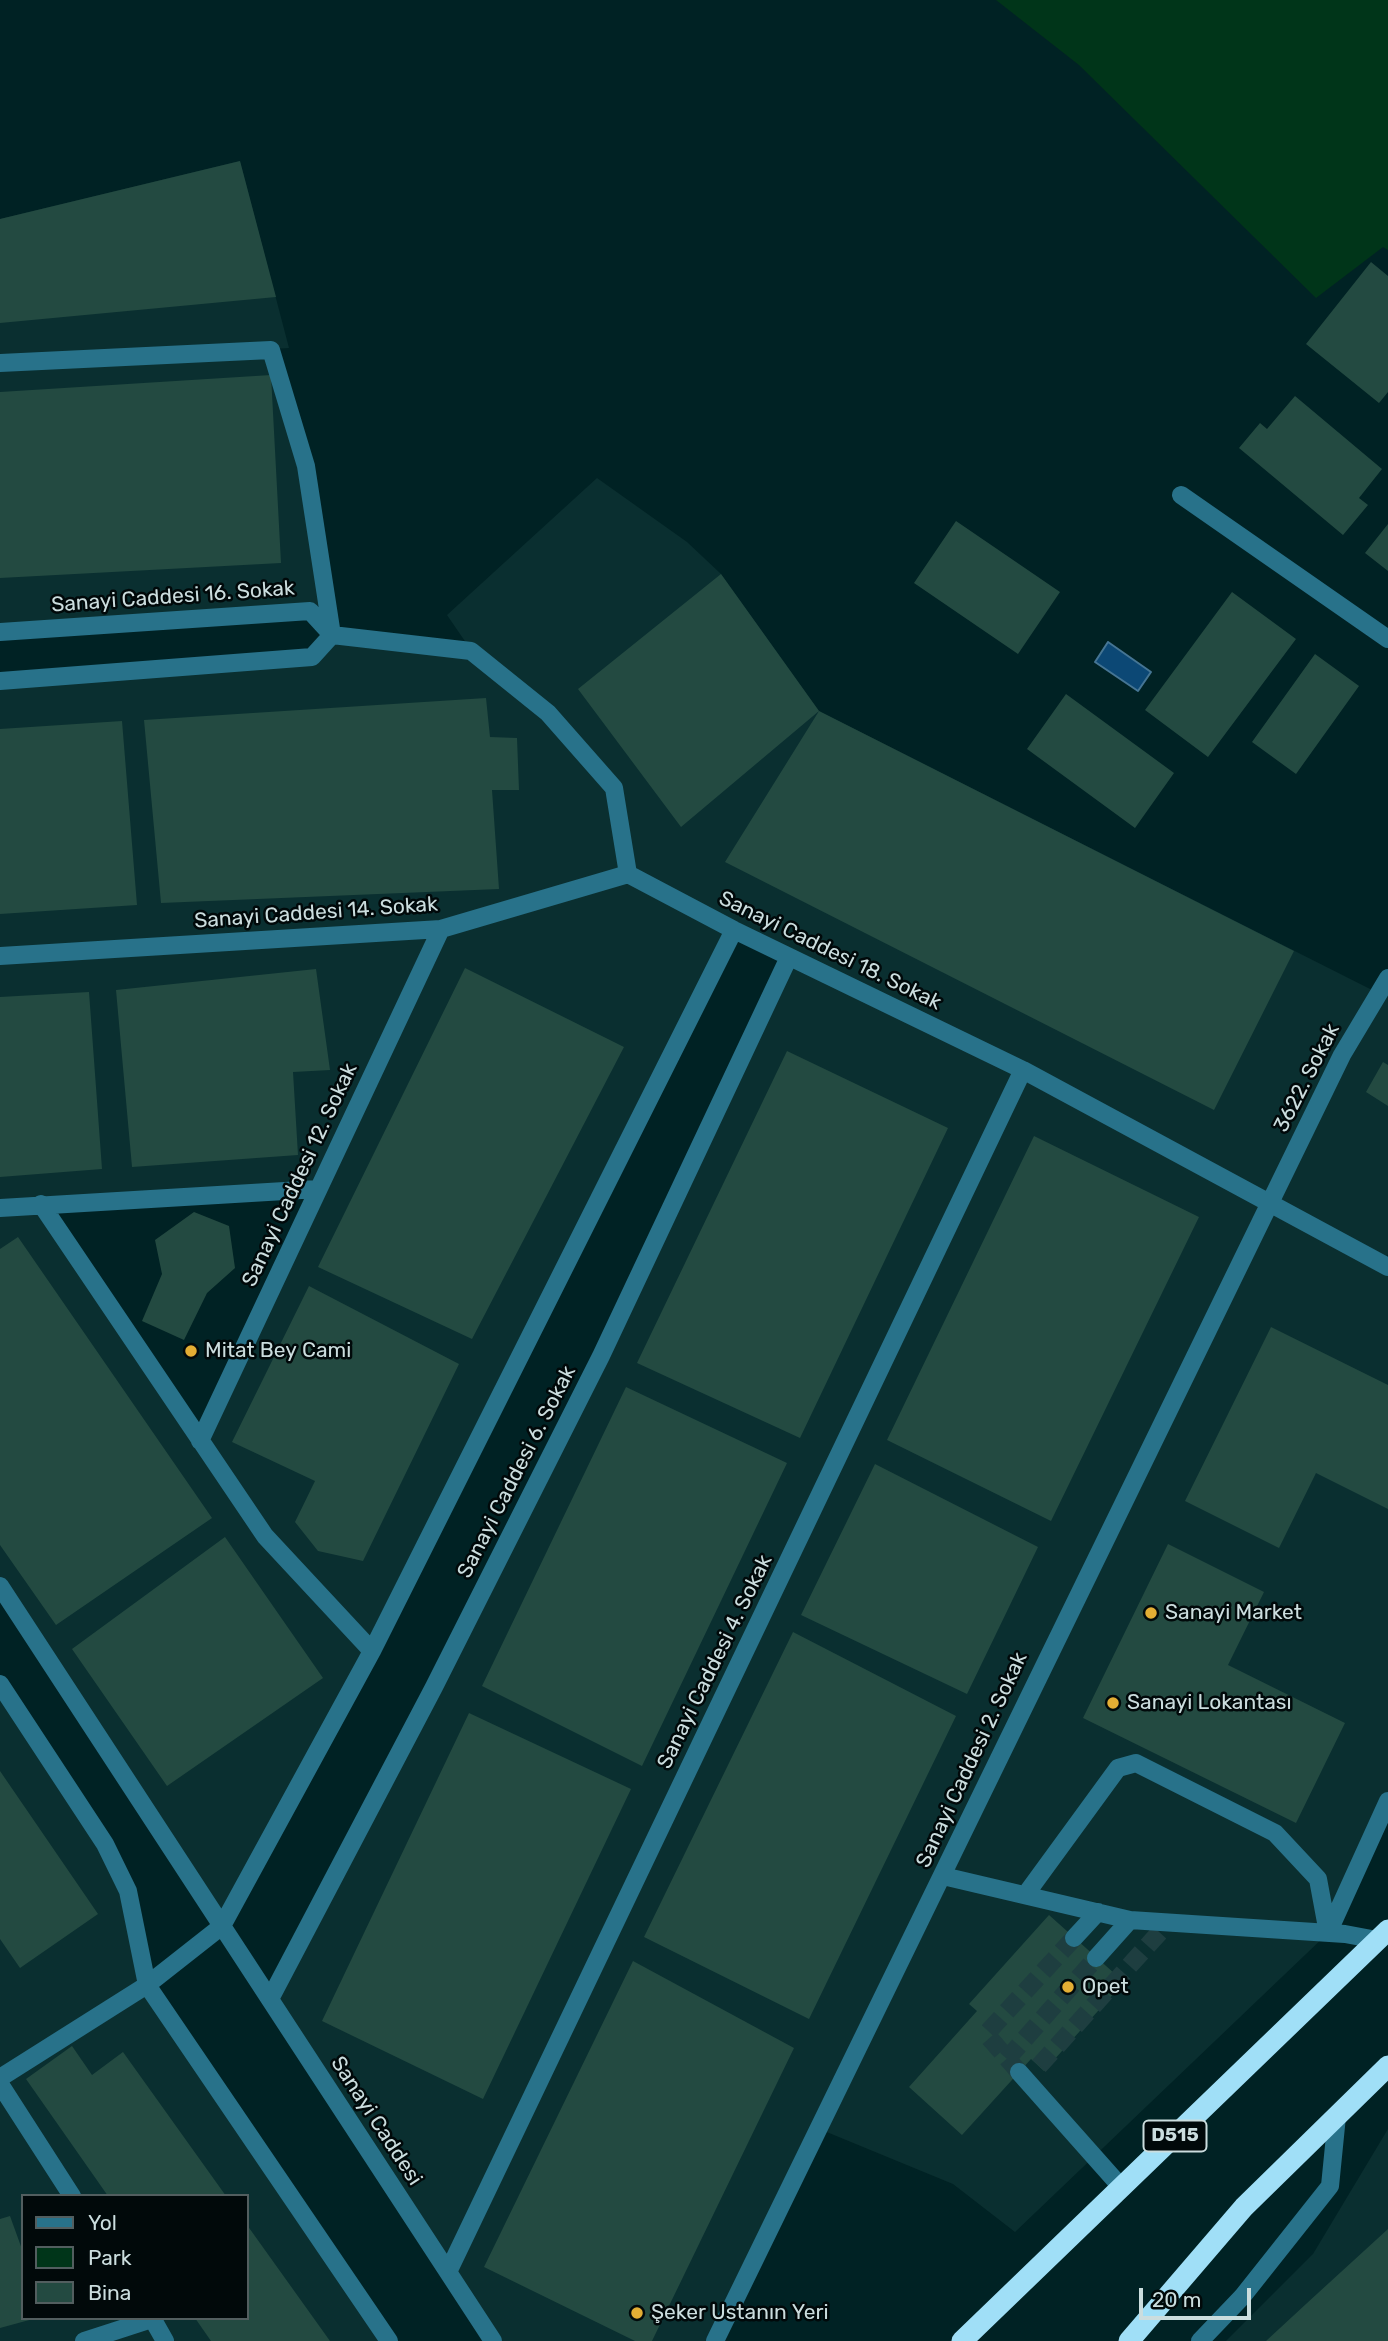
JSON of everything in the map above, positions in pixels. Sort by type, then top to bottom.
[{"type":"highway","name":"D515","points":[[962,2341],[1382,1935]]},
{"type":"highway","points":[[1129,2341],[1244,2207],[1388,2066]]},
{"type":"street","points":[[0,363],[271,349],[306,466],[332,635]]},
{"type":"street","points":[[1181,495],[1388,639]]},
{"type":"street","name":"Sanayi Caddesi 16. Sokak","points":[[0,632],[310,611],[332,635]]},
{"type":"street","points":[[0,681],[312,657],[332,635]]},
{"type":"street","points":[[332,635],[471,651],[548,712],[614,788],[628,874]]},
{"type":"street","name":"Sanayi Caddesi 14. Sokak","points":[[0,956],[441,929],[628,874]]},
{"type":"street","name":"Sanayi Caddesi 18. Sokak","points":[[628,874],[734,930],[1023,1070],[1388,1267]]},
{"type":"street","name":"Sanayi Caddesi 12. Sokak","points":[[200,1441],[441,929]]},
{"type":"street","points":[[0,2078],[147,1985],[222,1926],[372,1651],[734,930]]},
{"type":"street","name":"Sanayi Caddesi 6. Sokak","points":[[270,1999],[435,1687],[601,1356],[789,957]]},
{"type":"street","name":"3622. Sokak","points":[[1271,1202],[1342,1055],[1388,978]]},
{"type":"street","name":"Sanayi Caddesi 4. Sokak","points":[[448,2272],[1023,1070]]},
{"type":"street","points":[[0,1208],[318,1189]]},
{"type":"street","name":"Sanayi Caddesi 2. Sokak","points":[[715,2340],[943,1876],[1010,1730],[1271,1202]]},
{"type":"street","points":[[41,1204],[265,1536],[372,1651]]},
{"type":"street","name":"Sanayi Caddesi","points":[[0,1586],[493,2341]]},
{"type":"street","points":[[0,1684],[105,1844],[128,1891],[147,1985],[389,2341]]},
{"type":"street","points":[[1026,1894],[1118,1768],[1136,1763],[1275,1833],[1318,1879],[1328,1933]]},
{"type":"street","points":[[1328,1933],[1388,1801]]},
{"type":"street","points":[[943,1876],[1130,1920],[1382,1935]]},
{"type":"street","points":[[1074,1938],[1098,1912]]},
{"type":"street","points":[[1096,1958],[1130,1920]]},
{"type":"street","points":[[1039,2066],[1023,2077],[1122,2188]]},
{"type":"street","points":[[0,2084],[71,2194]]},
{"type":"street","points":[[1200,2341],[1242,2297],[1330,2186],[1337,2116]]},
{"type":"street","points":[[84,2341],[149,2320]]},
{"type":"street","points":[[153,2320],[165,2341]]},
{"type":"shaded area","points":[[240,161],[289,348],[272,349],[306,466],[333,635],[471,650],[447,615],[597,478],[687,542],[721,574],[819,711],[1378,993],[1388,978],[1388,1254],[1383,1264],[1388,1267],[1388,1811],[1328,1933],[1015,2232],[953,2184],[817,2128],[713,2341],[493,2341],[270,1999],[434,1687],[789,958],[734,930],[222,1926],[0,1586],[0,681],[312,657],[332,635],[310,611],[0,632],[0,219]],"holes":[[[318,1189],[200,1441],[42,1204]]]},
{"type":"shaded area","points":[[0,1684],[105,1844],[147,1985],[389,2341],[0,2341]]},
{"type":"shaded area","points":[[1388,2129],[1388,2341],[1226,2341],[1313,2254]]},
{"type":"green space","points":[[996,0],[1388,0],[1388,250],[1383,247],[1316,298],[1079,65]]},
{"type":"water","points":[[1108,642],[1151,672],[1138,691],[1095,662]]},
{"type":"building","points":[[240,161],[276,297],[0,323],[0,219]]},
{"type":"building","points":[[1371,262],[1388,276],[1388,392],[1379,403],[1306,344]]},
{"type":"building","points":[[271,375],[281,563],[0,578],[0,392]]},
{"type":"building","points":[[1295,396],[1382,469],[1359,498],[1368,505],[1343,535],[1239,448],[1260,423],[1267,429]]},
{"type":"building","points":[[956,521],[1060,592],[1018,654],[914,583]]},
{"type":"building","points":[[1388,524],[1388,571],[1365,553]]},
{"type":"building","points":[[721,574],[819,711],[681,827],[578,689]]},
{"type":"building","points":[[1232,592],[1296,639],[1208,757],[1145,710]]},
{"type":"building","points":[[1315,654],[1359,686],[1296,774],[1252,742]]},
{"type":"building","points":[[1066,694],[1174,773],[1135,828],[1027,749]]},
{"type":"building","points":[[486,698],[490,737],[517,738],[519,790],[492,790],[499,889],[161,903],[144,720]]},
{"type":"building","points":[[819,711],[1294,951],[1214,1110],[725,862]]},
{"type":"building","points":[[122,721],[137,905],[0,914],[0,729]]},
{"type":"building","points":[[465,968],[624,1047],[472,1339],[318,1267]]},
{"type":"building","points":[[316,969],[330,1070],[293,1072],[298,1155],[132,1167],[116,990]]},
{"type":"building","points":[[89,992],[102,1169],[0,1177],[0,997]]},
{"type":"building","points":[[787,1051],[948,1128],[800,1438],[637,1363]]},
{"type":"building","points":[[1383,1062],[1388,1065],[1388,1106],[1366,1092]]},
{"type":"building","points":[[1034,1136],[1199,1217],[1051,1521],[887,1440]]},
{"type":"building","points":[[194,1212],[229,1226],[235,1268],[207,1293],[184,1340],[142,1321],[162,1274],[155,1240]]},
{"type":"building","points":[[18,1237],[212,1518],[56,1625],[0,1545],[0,1249]]},
{"type":"building","points":[[309,1286],[459,1364],[363,1561],[318,1551],[295,1522],[315,1481],[232,1442]]},
{"type":"building","points":[[1271,1327],[1388,1385],[1388,1509],[1316,1473],[1279,1548],[1185,1501]]},
{"type":"building","points":[[626,1387],[787,1463],[642,1766],[482,1686]]},
{"type":"building","points":[[875,1464],[1038,1547],[967,1694],[801,1615]]},
{"type":"building","points":[[225,1537],[323,1678],[167,1786],[72,1649]]},
{"type":"building","points":[[1168,1544],[1264,1592],[1228,1665],[1345,1723],[1296,1823],[1083,1718]]},
{"type":"building","points":[[793,1632],[956,1716],[809,2019],[644,1937]]},
{"type":"building","points":[[469,1713],[631,1789],[483,2099],[322,2021]]},
{"type":"building","points":[[0,1771],[98,1914],[20,1968],[0,1939]]},
{"type":"building","points":[[1049,1915],[1124,1982],[1044,2071],[1031,2059],[962,2135],[909,2087],[977,2011],[969,2004]]},
{"type":"building","points":[[633,1961],[794,2048],[652,2341],[635,2341],[484,2267]]},
{"type":"building","points":[[72,2046],[92,2075],[123,2052],[225,2194],[107,2194],[26,2079]]},
{"type":"building","points":[[10,2216],[21,2246],[21,2320],[29,2320],[0,2328],[0,2219]]},
{"type":"building","points":[[248,2226],[330,2341],[211,2341],[196,2320],[248,2320]]},
{"type":"building","points":[[1388,2229],[1388,2341],[1266,2341],[1306,2304]]},
{"type":"tunnel","points":[[1039,2066],[1168,1923]]},
{"type":"tunnel","points":[[1019,2072],[986,2034],[1074,1938]]},
{"type":"tunnel","points":[[1007,2059],[1096,1958]]},
{"type":"place","name":"Mitat Bey Cami","points":[[191,1351]]},
{"type":"place","name":"Sanayi Market","points":[[1151,1613]]},
{"type":"place","name":"Sanayi Lokantası","points":[[1113,1703]]},
{"type":"place","name":"Opet","points":[[1068,1987]]},
{"type":"place","name":"Şeker Ustanın Yeri","points":[[637,2313]]}]
